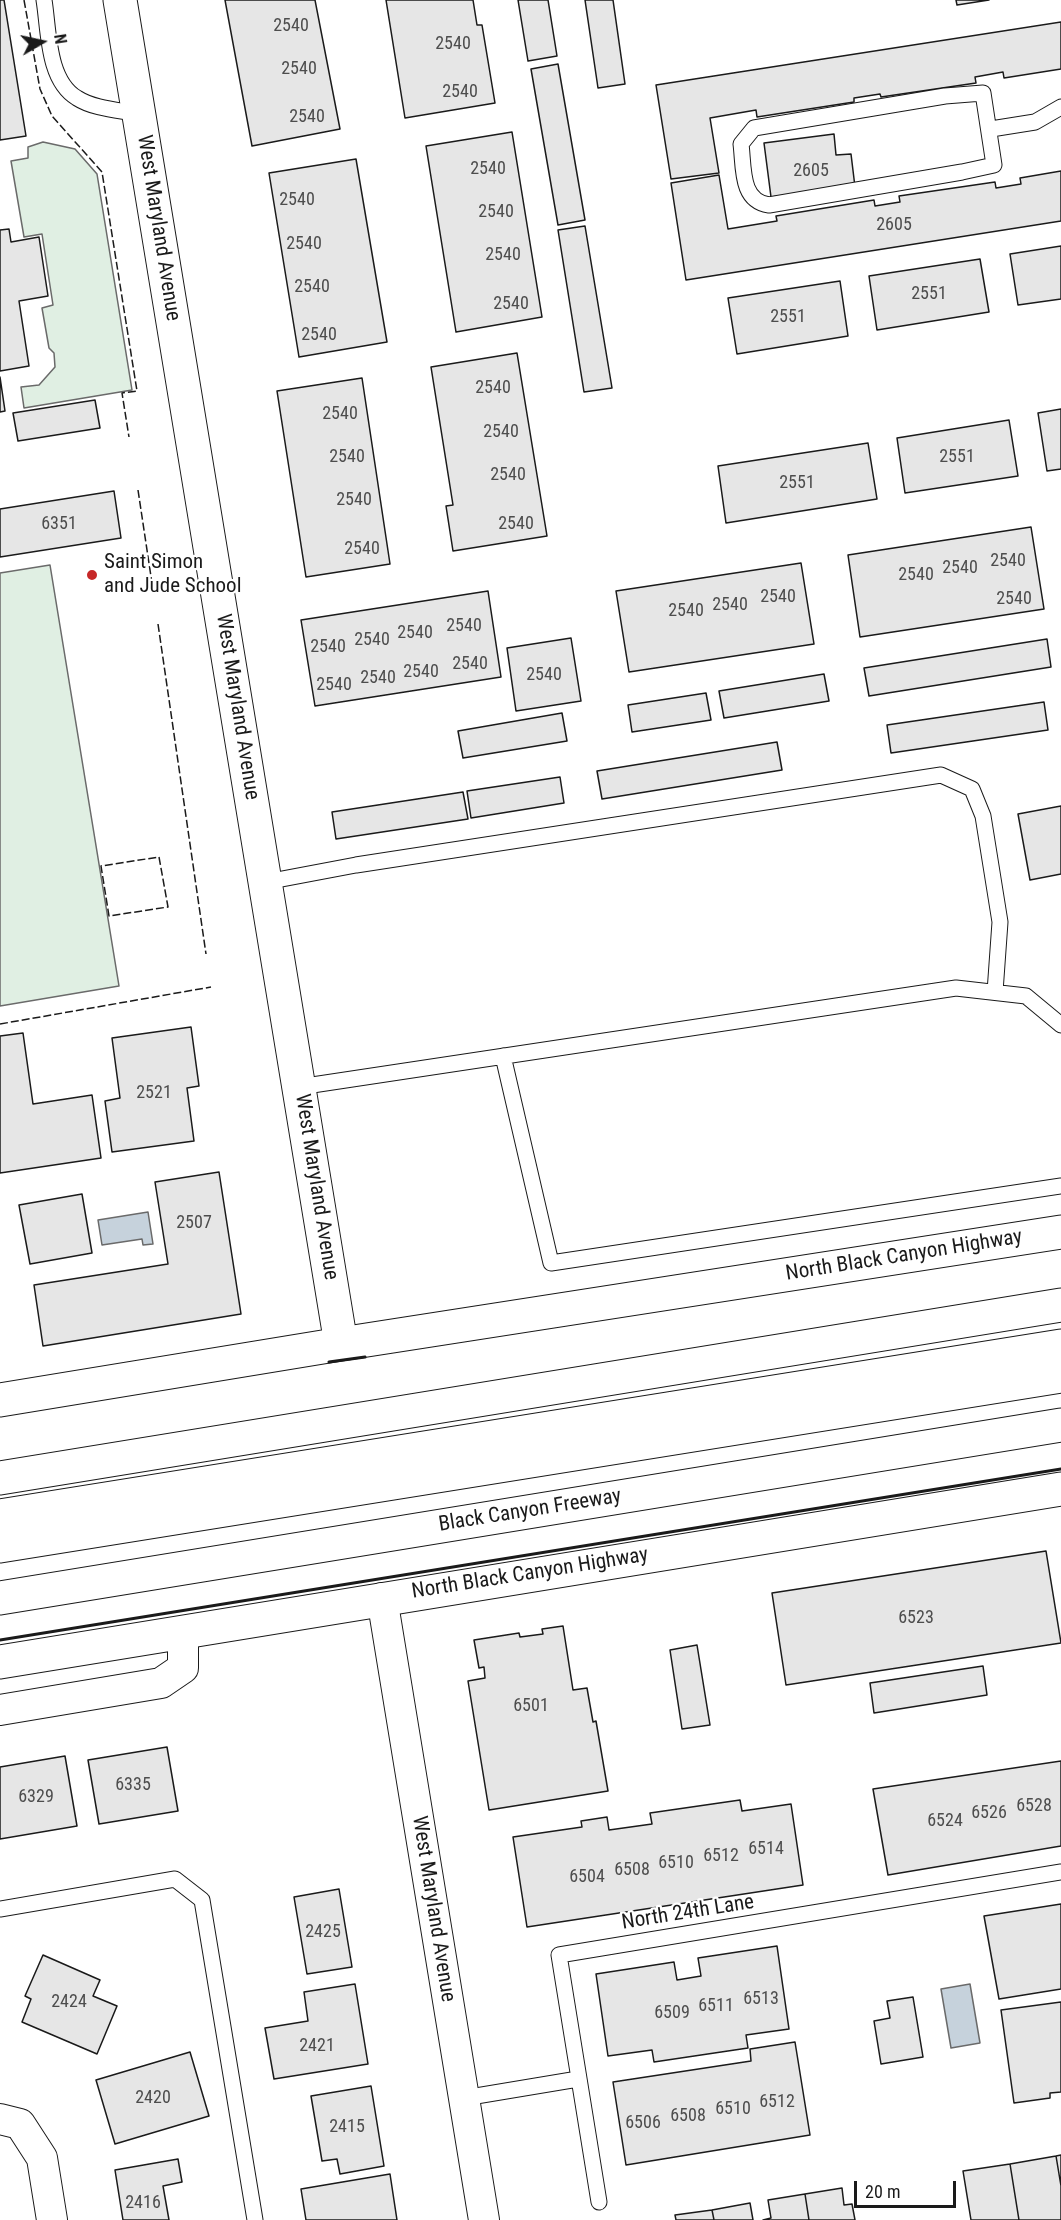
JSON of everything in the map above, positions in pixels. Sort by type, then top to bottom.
[{"type":"main road","name":"West Maryland Avenue","points":[[120,0],[341,1344]]},
{"type":"main road","name":"North Black Canyon Highway","points":[[0,1400],[341,1344],[1061,1232]]},
{"type":"main road","points":[[0,1478],[1061,1305]]},
{"type":"main road","points":[[0,1516],[1061,1346]]},
{"type":"main road","points":[[0,1546],[1061,1376]]},
{"type":"main road","name":"Black Canyon Freeway","points":[[0,1598],[1061,1425]]},
{"type":"main road","name":"North Black Canyon Highway","points":[[0,1662],[1061,1489]]},
{"type":"street","name":"West Maryland Avenue","points":[[382,1598],[483,2220]]},
{"type":"street","points":[[0,1710],[161,1683],[183,1668],[183,1632]]},
{"type":"street","points":[[0,2119],[20,2124],[42,2158],[52,2220]]},
{"type":"lane","points":[[44,0],[56,73],[63,85],[76,98],[97,106],[139,114]]},
{"type":"lane","points":[[983,93],[991,129],[994,165],[769,205],[759,204],[746,188],[741,144],[754,128],[945,96],[983,93]]},
{"type":"lane","points":[[991,129],[1035,122],[1061,107]]},
{"type":"lane","points":[[266,882],[356,865],[941,774],[972,789],[983,816],[1000,922],[995,992]]},
{"type":"lane","points":[[299,1087],[956,988],[1026,996],[1061,1025]]},
{"type":"lane","points":[[503,1056],[551,1263],[1061,1186]]},
{"type":"lane","name":"North 24th Lane","points":[[578,2079],[559,1955],[1061,1872]]},
{"type":"lane","points":[[0,1909],[175,1879],[202,1900],[255,2220]]},
{"type":"lane","points":[[464,2098],[578,2079],[599,2202]]},
{"type":"green space","points":[[43,142],[75,149],[97,174],[132,390],[24,408],[21,387],[39,385],[55,367],[54,353],[49,348],[42,308],[53,305],[42,234],[24,237],[11,161],[28,158],[28,147]]},
{"type":"green space","points":[[50,565],[119,986],[0,1006],[0,573]]},
{"type":"shaded area","points":[[148,1212],[153,1244],[143,1245],[142,1239],[102,1245],[98,1220]]},
{"type":"shaded area","points":[[970,1984],[980,2043],[951,2048],[941,1989]]},
{"type":"building","points":[[0,0],[4,0],[26,136],[0,140]]},
{"type":"building","points":[[225,0],[315,0],[340,129],[252,146]]},
{"type":"building","points":[[386,0],[473,0],[477,25],[482,25],[495,103],[405,118]]},
{"type":"building","points":[[518,0],[548,0],[557,56],[528,61]]},
{"type":"building","points":[[585,0],[613,0],[625,84],[598,88]]},
{"type":"building","points":[[956,0],[989,0],[957,5]]},
{"type":"building","points":[[1061,22],[1061,69],[1004,78],[1003,72],[975,77],[976,83],[881,97],[880,94],[854,98],[854,102],[757,117],[756,110],[710,118],[719,173],[671,179],[656,85]]},
{"type":"building","points":[[558,64],[585,220],[558,225],[531,69]]},
{"type":"building","points":[[512,132],[542,317],[456,332],[426,146]]},
{"type":"building","points":[[834,134],[836,155],[851,154],[855,187],[771,197],[764,143]]},
{"type":"building","points":[[356,159],[387,342],[299,357],[269,173]]},
{"type":"building","points":[[1061,171],[1061,221],[686,280],[671,183],[719,175],[728,229],[777,221],[776,216],[874,200],[875,206],[900,202],[899,196],[995,182],[996,188],[1021,184],[1020,178]]},
{"type":"building","points":[[585,226],[612,388],[584,392],[558,230]]},
{"type":"building","points":[[9,229],[11,242],[39,237],[48,296],[19,301],[29,366],[0,371],[0,230]]},
{"type":"building","points":[[1061,246],[1061,299],[1018,305],[1010,254]]},
{"type":"building","points":[[980,259],[989,312],[877,330],[869,276]]},
{"type":"building","points":[[840,281],[848,336],[737,354],[728,298]]},
{"type":"building","points":[[517,353],[547,536],[453,551],[446,506],[453,505],[431,367]]},
{"type":"building","points":[[0,377],[5,411],[0,412]]},
{"type":"building","points":[[362,378],[390,564],[306,577],[277,391]]},
{"type":"building","points":[[95,400],[100,428],[18,441],[13,413]]},
{"type":"building","points":[[1061,409],[1061,469],[1047,471],[1038,413]]},
{"type":"building","points":[[1009,420],[1018,476],[905,493],[897,438]]},
{"type":"building","points":[[868,443],[877,499],[726,523],[718,466]]},
{"type":"building","points":[[114,491],[121,538],[0,557],[0,509]]},
{"type":"building","points":[[1031,527],[1044,609],[860,637],[848,555]]},
{"type":"building","points":[[801,563],[814,644],[629,672],[616,591]]},
{"type":"building","points":[[488,591],[501,677],[315,706],[301,620]]},
{"type":"building","points":[[571,638],[581,701],[516,711],[507,648]]},
{"type":"building","points":[[1047,639],[1051,667],[869,696],[864,668]]},
{"type":"building","points":[[824,674],[829,701],[724,718],[719,691]]},
{"type":"building","points":[[706,693],[711,720],[632,732],[628,705]]},
{"type":"building","points":[[1044,702],[1048,730],[891,753],[887,725]]},
{"type":"building","points":[[562,713],[567,741],[463,758],[458,731]]},
{"type":"building","points":[[777,742],[782,770],[602,799],[597,771]]},
{"type":"building","points":[[560,777],[564,803],[471,818],[467,791]]},
{"type":"building","points":[[463,792],[468,819],[336,839],[332,812]]},
{"type":"building","points":[[1061,806],[1061,874],[1030,880],[1018,814]]},
{"type":"building","points":[[191,1027],[199,1086],[187,1088],[194,1141],[112,1152],[105,1101],[120,1098],[112,1038]]},
{"type":"building","points":[[23,1033],[33,1104],[92,1095],[101,1158],[0,1173],[0,1036]]},
{"type":"building","points":[[219,1172],[241,1314],[43,1346],[34,1285],[168,1264],[155,1182]]},
{"type":"building","points":[[82,1194],[92,1253],[30,1264],[19,1205]]},
{"type":"building","points":[[1046,1551],[1061,1643],[786,1685],[772,1593]]},
{"type":"building","points":[[563,1626],[573,1690],[587,1688],[593,1722],[596,1721],[608,1791],[489,1810],[468,1681],[485,1678],[484,1667],[479,1668],[474,1640],[519,1633],[520,1637],[543,1634],[542,1629]]},
{"type":"building","points":[[697,1645],[710,1725],[682,1729],[670,1650]]},
{"type":"building","points":[[983,1666],[987,1695],[874,1713],[870,1683]]},
{"type":"building","points":[[167,1747],[178,1811],[99,1824],[88,1760]]},
{"type":"building","points":[[65,1756],[77,1826],[0,1839],[0,1767]]},
{"type":"building","points":[[1061,1761],[1061,1846],[888,1875],[873,1789]]},
{"type":"building","points":[[740,1800],[742,1811],[791,1804],[803,1885],[527,1927],[513,1837],[582,1827],[581,1821],[607,1817],[609,1830],[652,1824],[650,1813]]},
{"type":"building","points":[[339,1889],[352,1967],[307,1974],[294,1897]]},
{"type":"building","points":[[1061,1904],[1061,1989],[999,1999],[984,1916]]},
{"type":"building","points":[[777,1946],[789,2029],[746,2035],[748,2048],[654,2062],[652,2050],[608,2056],[596,1974],[674,1962],[677,1980],[701,1976],[698,1958]]},
{"type":"building","points":[[43,1955],[100,1980],[93,1996],[117,2006],[97,2054],[22,2022],[31,1999],[25,1996]]},
{"type":"building","points":[[355,1984],[368,2064],[274,2079],[265,2028],[308,2021],[304,1992]]},
{"type":"building","points":[[913,1997],[923,2057],[881,2064],[874,2021],[890,2018],[887,2001]]},
{"type":"building","points":[[1061,2002],[1061,2092],[1050,2093],[1050,2098],[1014,2103],[1001,2010]]},
{"type":"building","points":[[795,2042],[810,2135],[626,2165],[613,2082],[751,2061],[750,2049]]},
{"type":"building","points":[[190,2052],[209,2116],[115,2144],[96,2080]]},
{"type":"building","points":[[371,2086],[384,2166],[340,2174],[337,2159],[322,2161],[311,2096]]},
{"type":"building","points":[[1061,2155],[1061,2186],[1056,2156]]},
{"type":"building","points":[[1056,2156],[1061,2186],[1061,2220],[1019,2220],[1010,2164]]},
{"type":"building","points":[[178,2159],[182,2182],[163,2186],[169,2220],[123,2220],[115,2170]]},
{"type":"building","points":[[1010,2164],[1019,2220],[971,2220],[963,2171]]},
{"type":"building","points":[[390,2174],[397,2220],[306,2220],[301,2189]]},
{"type":"building","points":[[842,2188],[844,2205],[852,2204],[855,2220],[809,2220],[805,2194]]},
{"type":"building","points":[[805,2194],[809,2220],[763,2220],[771,2218],[768,2200]]},
{"type":"building","points":[[750,2203],[753,2220],[714,2220],[712,2210]]},
{"type":"building","points":[[712,2210],[714,2220],[676,2220],[675,2215]]},
{"type":"fence","points":[[24,0],[40,89],[52,116],[102,172],[137,391],[122,393],[129,437]]},
{"type":"fence","points":[[138,490],[153,590]]},
{"type":"fence","points":[[158,624],[206,954]]},
{"type":"fence","points":[[159,857],[168,907],[109,916],[101,866],[159,857]]},
{"type":"fence","points":[[0,1024],[211,987]]},
{"type":"wall","points":[[329,1362],[365,1357]]},
{"type":"wall","points":[[0,1640],[1061,1469]]},
{"type":"place","name":"Saint Simon and Jude School","points":[[92,575]]}]
